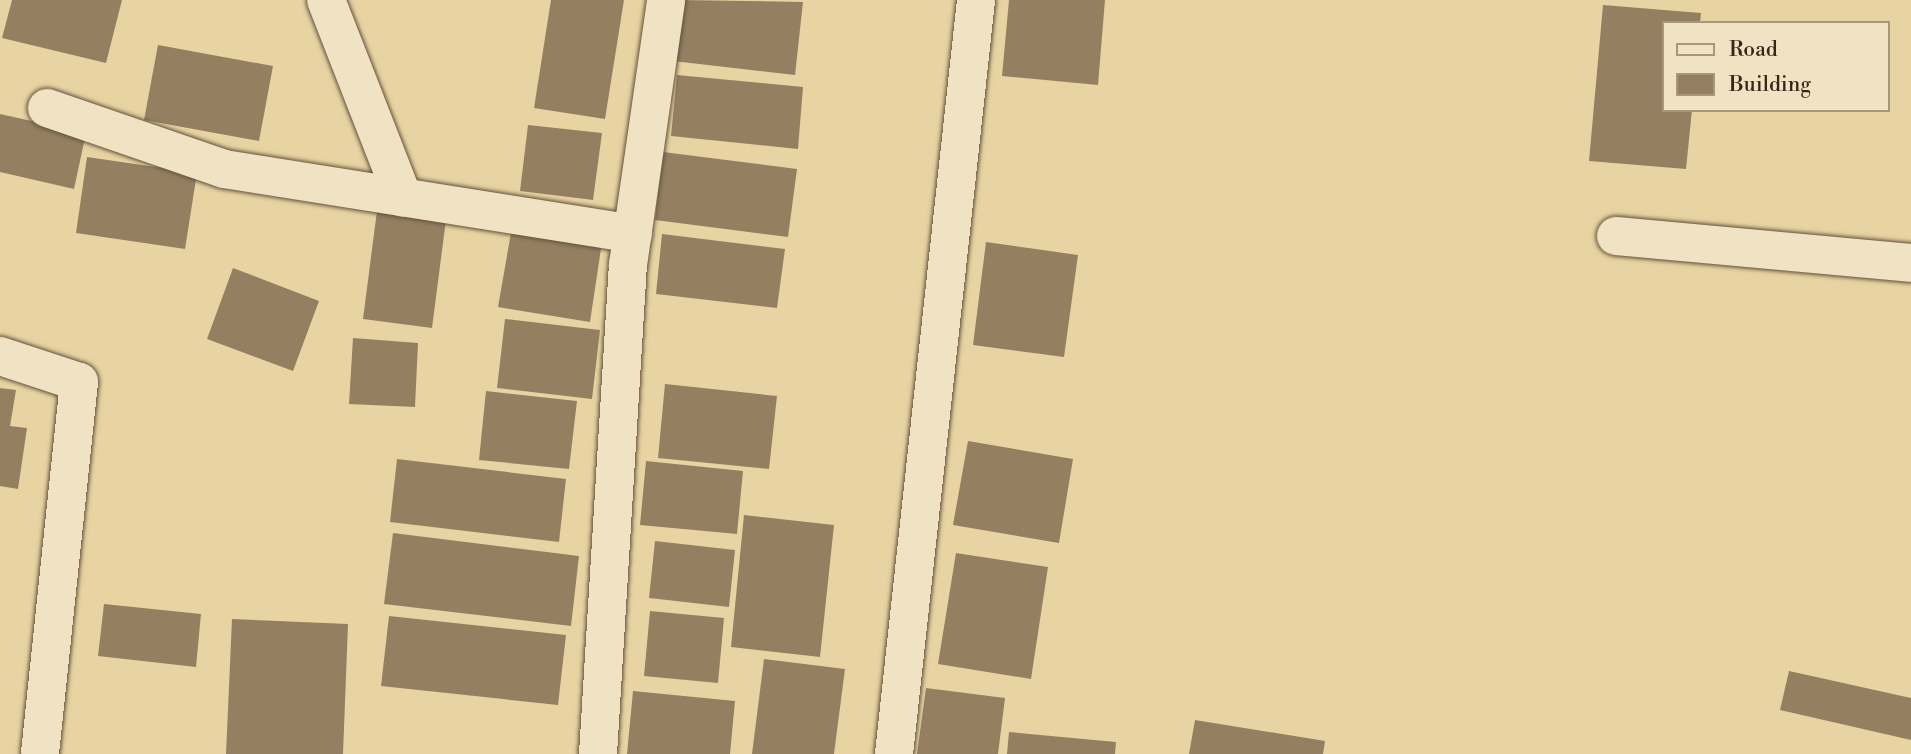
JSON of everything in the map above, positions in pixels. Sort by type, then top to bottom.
[{"type":"street","points":[[326,0],[403,198]]},
{"type":"street","points":[[598,754],[633,234],[666,0]]},
{"type":"street","points":[[894,754],[976,0]]},
{"type":"street","points":[[47,108],[224,169],[633,234]]},
{"type":"street","points":[[1616,236],[1911,263]]},
{"type":"street","points":[[0,356],[79,382],[40,754]]},
{"type":"building","points":[[12,0],[122,0],[106,63],[2,38]]},
{"type":"building","points":[[551,0],[624,0],[605,119],[534,108]]},
{"type":"building","points":[[680,0],[803,2],[795,75],[673,61]]},
{"type":"building","points":[[1009,0],[1105,0],[1098,85],[1002,76]]},
{"type":"building","points":[[1603,5],[1701,13],[1700,21],[1662,21],[1662,112],[1692,112],[1686,169],[1589,161]]},
{"type":"building","points":[[158,45],[273,66],[259,141],[144,120]]},
{"type":"building","points":[[677,75],[803,87],[798,149],[671,136]]},
{"type":"building","points":[[0,114],[86,133],[74,189],[0,172]]},
{"type":"building","points":[[528,125],[602,133],[593,200],[520,191]]},
{"type":"building","points":[[663,152],[797,169],[788,237],[655,220]]},
{"type":"building","points":[[87,157],[197,173],[185,249],[76,233]]},
{"type":"building","points":[[378,203],[447,212],[432,328],[363,319]]},
{"type":"building","points":[[512,227],[602,242],[590,322],[498,307]]},
{"type":"building","points":[[662,234],[785,249],[777,308],[656,294]]},
{"type":"building","points":[[986,242],[1078,255],[1064,357],[973,345]]},
{"type":"building","points":[[233,268],[319,301],[293,371],[207,339]]},
{"type":"building","points":[[505,319],[600,330],[592,399],[497,388]]},
{"type":"building","points":[[353,338],[418,343],[415,407],[349,404]]},
{"type":"building","points":[[665,384],[777,396],[769,469],[658,458]]},
{"type":"building","points":[[0,388],[16,390],[10,426],[27,428],[18,489],[0,486]]},
{"type":"building","points":[[486,391],[577,401],[569,469],[479,460]]},
{"type":"building","points":[[968,441],[1073,459],[1059,543],[953,525]]},
{"type":"building","points":[[397,459],[566,479],[559,542],[390,522]]},
{"type":"building","points":[[646,461],[743,471],[737,534],[640,525]]},
{"type":"building","points":[[744,515],[834,525],[820,657],[731,647]]},
{"type":"building","points":[[393,533],[579,556],[571,626],[384,604]]},
{"type":"building","points":[[655,541],[735,550],[729,607],[649,598]]},
{"type":"building","points":[[956,553],[1048,567],[1031,679],[938,664]]},
{"type":"building","points":[[104,604],[201,614],[196,667],[98,656]]},
{"type":"building","points":[[650,611],[724,618],[718,683],[644,676]]},
{"type":"building","points":[[389,616],[566,635],[558,705],[381,686]]},
{"type":"building","points":[[232,619],[348,624],[343,754],[226,754]]},
{"type":"building","points":[[764,659],[845,669],[834,754],[752,754]]},
{"type":"building","points":[[1789,671],[1911,698],[1911,740],[1780,710]]},
{"type":"building","points":[[926,688],[1005,698],[998,754],[917,754]]},
{"type":"building","points":[[633,691],[735,701],[730,754],[627,754]]},
{"type":"building","points":[[1195,720],[1325,741],[1323,754],[1189,754]]},
{"type":"building","points":[[1009,732],[1116,742],[1115,754],[1007,754]]}]
